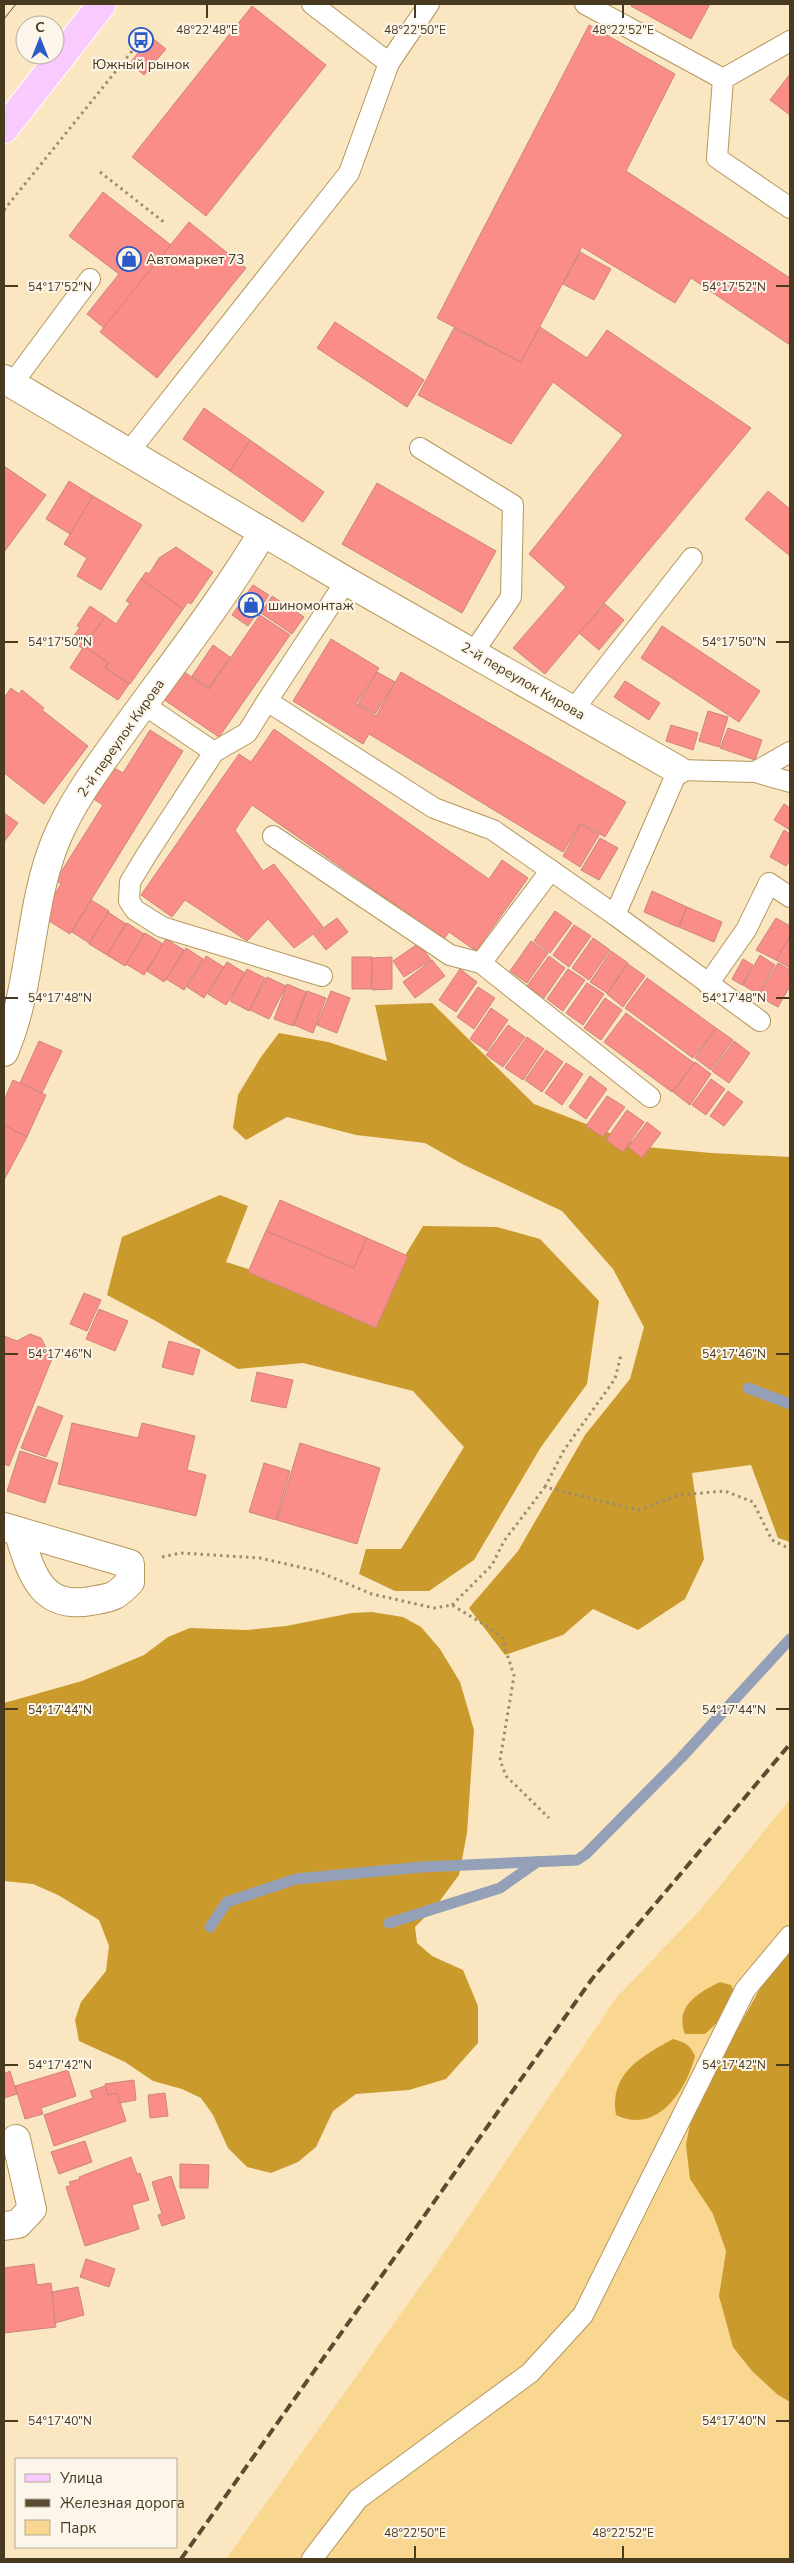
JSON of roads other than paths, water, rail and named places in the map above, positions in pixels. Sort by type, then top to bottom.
[{"type":"main road","points":[[4,129],[102,4]]},
{"type":"street","name":"2-й переулок Кирова","points":[[8,382],[346,581],[678,770]]},
{"type":"street","name":"2-й переулок Кирова","points":[[4,1052],[14,1028],[39,894],[56,839],[85,786],[236,578],[263,532]]},
{"type":"street","points":[[11,1529],[130,1564],[130,1582],[116,1596],[73,1604],[52,1598],[30,1570],[11,1529]]},
{"type":"street","points":[[4,2226],[18,2224],[32,2208],[16,2139]]},
{"type":"lane","points":[[312,4],[389,63]]},
{"type":"lane","points":[[128,453],[349,173],[389,63],[429,4]]},
{"type":"lane","points":[[585,4],[723,79]]},
{"type":"lane","points":[[723,79],[790,41]]},
{"type":"lane","points":[[723,79],[717,158],[790,208]]},
{"type":"lane","points":[[8,382],[90,279]]},
{"type":"lane","points":[[420,448],[513,505],[511,597],[473,653]]},
{"type":"lane","points":[[573,710],[692,558]]},
{"type":"lane","points":[[322,976],[162,927],[135,910],[129,901],[130,882],[214,752],[247,733],[346,581]]},
{"type":"lane","points":[[267,701],[434,808],[494,830],[615,915],[760,1021]]},
{"type":"lane","points":[[143,704],[214,752]]},
{"type":"lane","points":[[755,772],[790,752]]},
{"type":"lane","points":[[615,915],[678,770],[755,772],[790,782]]},
{"type":"lane","points":[[273,836],[450,955],[482,963],[650,1098]]},
{"type":"lane","points":[[482,963],[551,870]]},
{"type":"lane","points":[[708,984],[746,930],[769,883],[790,897]]},
{"type":"lane","points":[[312,2559],[358,2499],[530,2373],[583,2315],[745,1990],[790,1936]]},
{"type":"waterway","points":[[748,1388],[790,1404]]},
{"type":"waterway","points":[[210,1927],[227,1902],[296,1879],[422,1867],[577,1860],[586,1854],[681,1758],[790,1639]]},
{"type":"waterway","points":[[389,1923],[500,1888],[537,1862]]},
{"type":"tram line","points":[[4,19],[16,4]]},
{"type":"railway","points":[[181,2559],[592,1979],[790,1744]]},
{"type":"place","name":"Южный рынок","points":[[141,40]]},
{"type":"place","name":"Автомаркет 73","points":[[129,259]]},
{"type":"place","name":"шиномонтаж","points":[[251,605]]}]
